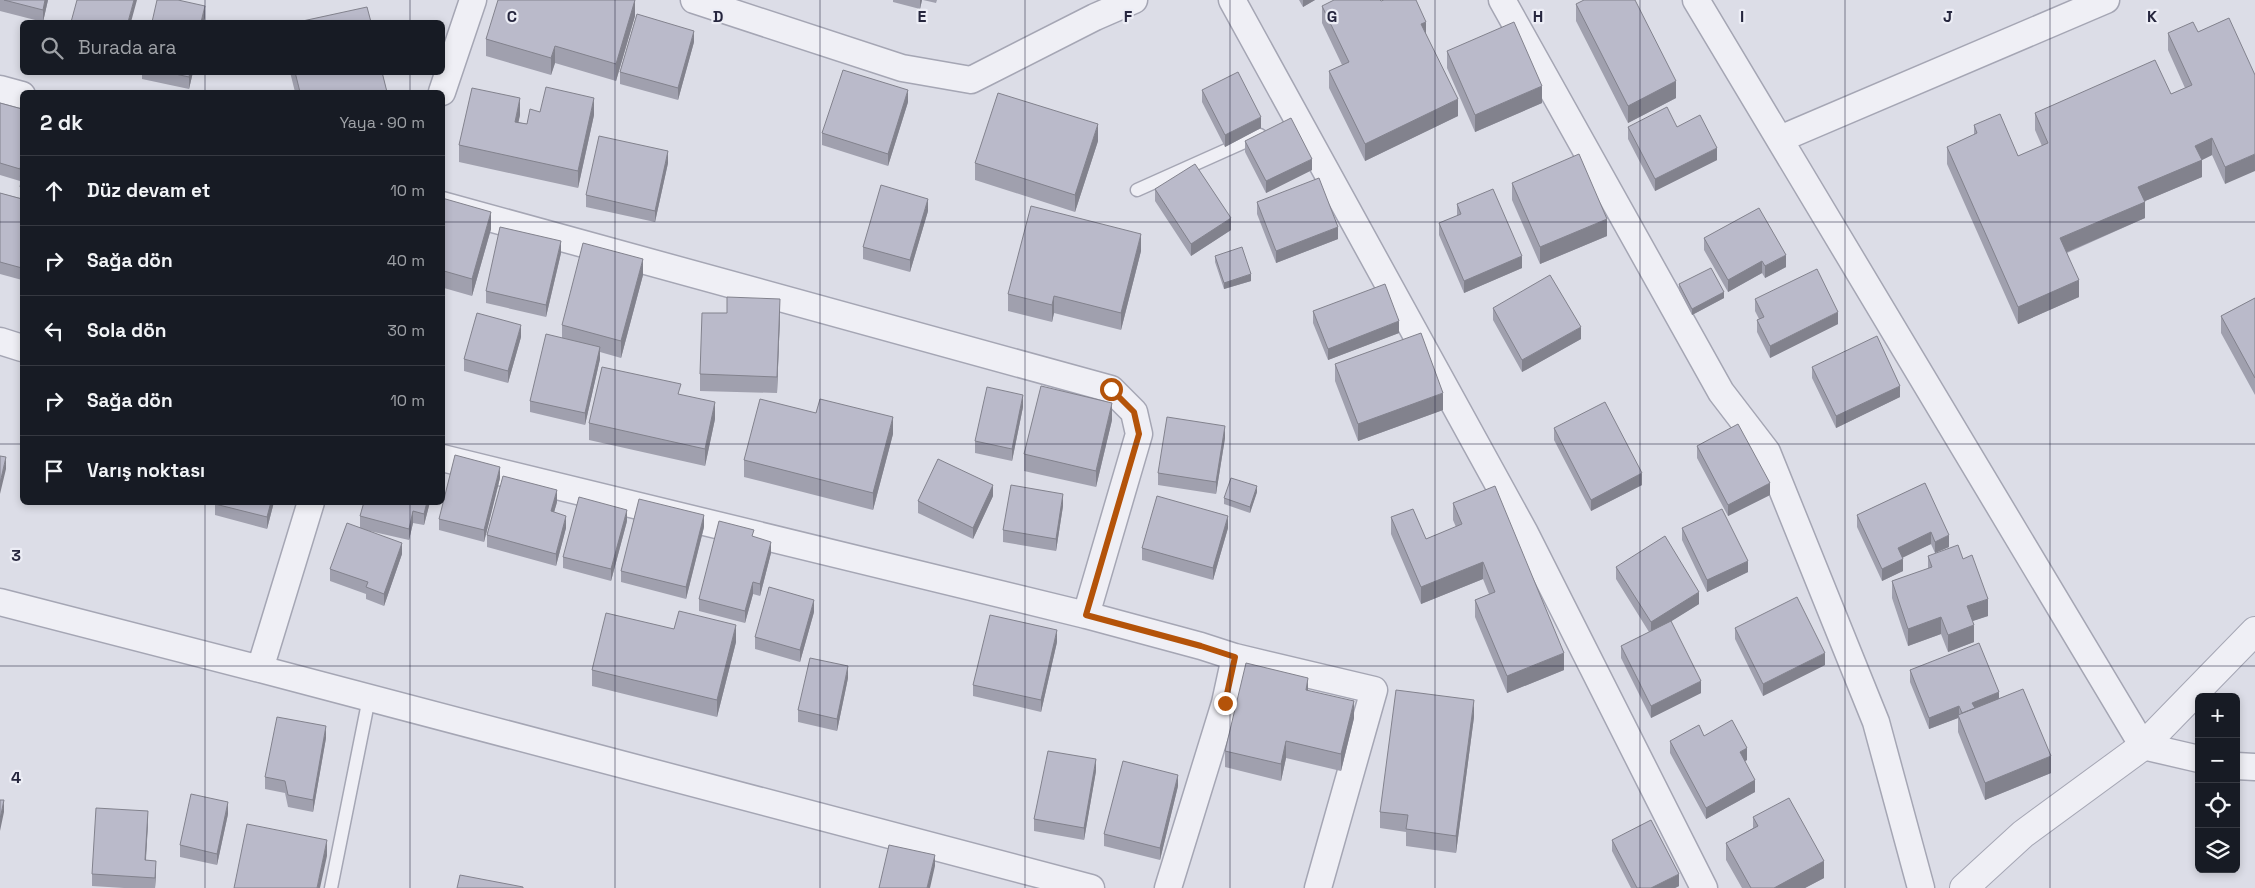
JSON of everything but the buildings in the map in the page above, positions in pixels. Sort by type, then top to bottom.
[{"type":"street","points":[[443,90],[473,0]]},
{"type":"street","points":[[694,0],[902,68],[971,80],[1095,17],[1134,0]]},
{"type":"street","points":[[1232,0],[1293,121],[1525,533],[1704,888]]},
{"type":"street","points":[[1502,0],[1720,392],[1767,452],[1876,722],[1921,888]]},
{"type":"street","points":[[1696,0],[2143,746],[2195,758]]},
{"type":"street","points":[[1780,139],[2106,0]]},
{"type":"street","points":[[0,89],[20,94]]},
{"type":"street","points":[[445,206],[1111,389],[1134,412],[1139,434],[1086,615]]},
{"type":"street","points":[[0,342],[20,347]]},
{"type":"street","points":[[445,459],[1086,615],[1235,657],[1374,690],[1318,888]]},
{"type":"street","points":[[260,668],[310,505]]},
{"type":"street","points":[[0,602],[260,668],[1091,888]]},
{"type":"street","points":[[1964,888],[2023,834],[2143,746],[2255,631]]},
{"type":"street","points":[[1168,888],[1225,703],[1235,657]]},
{"type":"street","points":[[2240,766],[2255,767]]},
{"type":"lane","points":[[1137,190],[1270,131]]},
{"type":"lane","points":[[330,888],[369,698]]},
{"type":"route","points":[[1111,389],[1134,412],[1139,434],[1086,615],[1235,657],[1225,703]]}]
